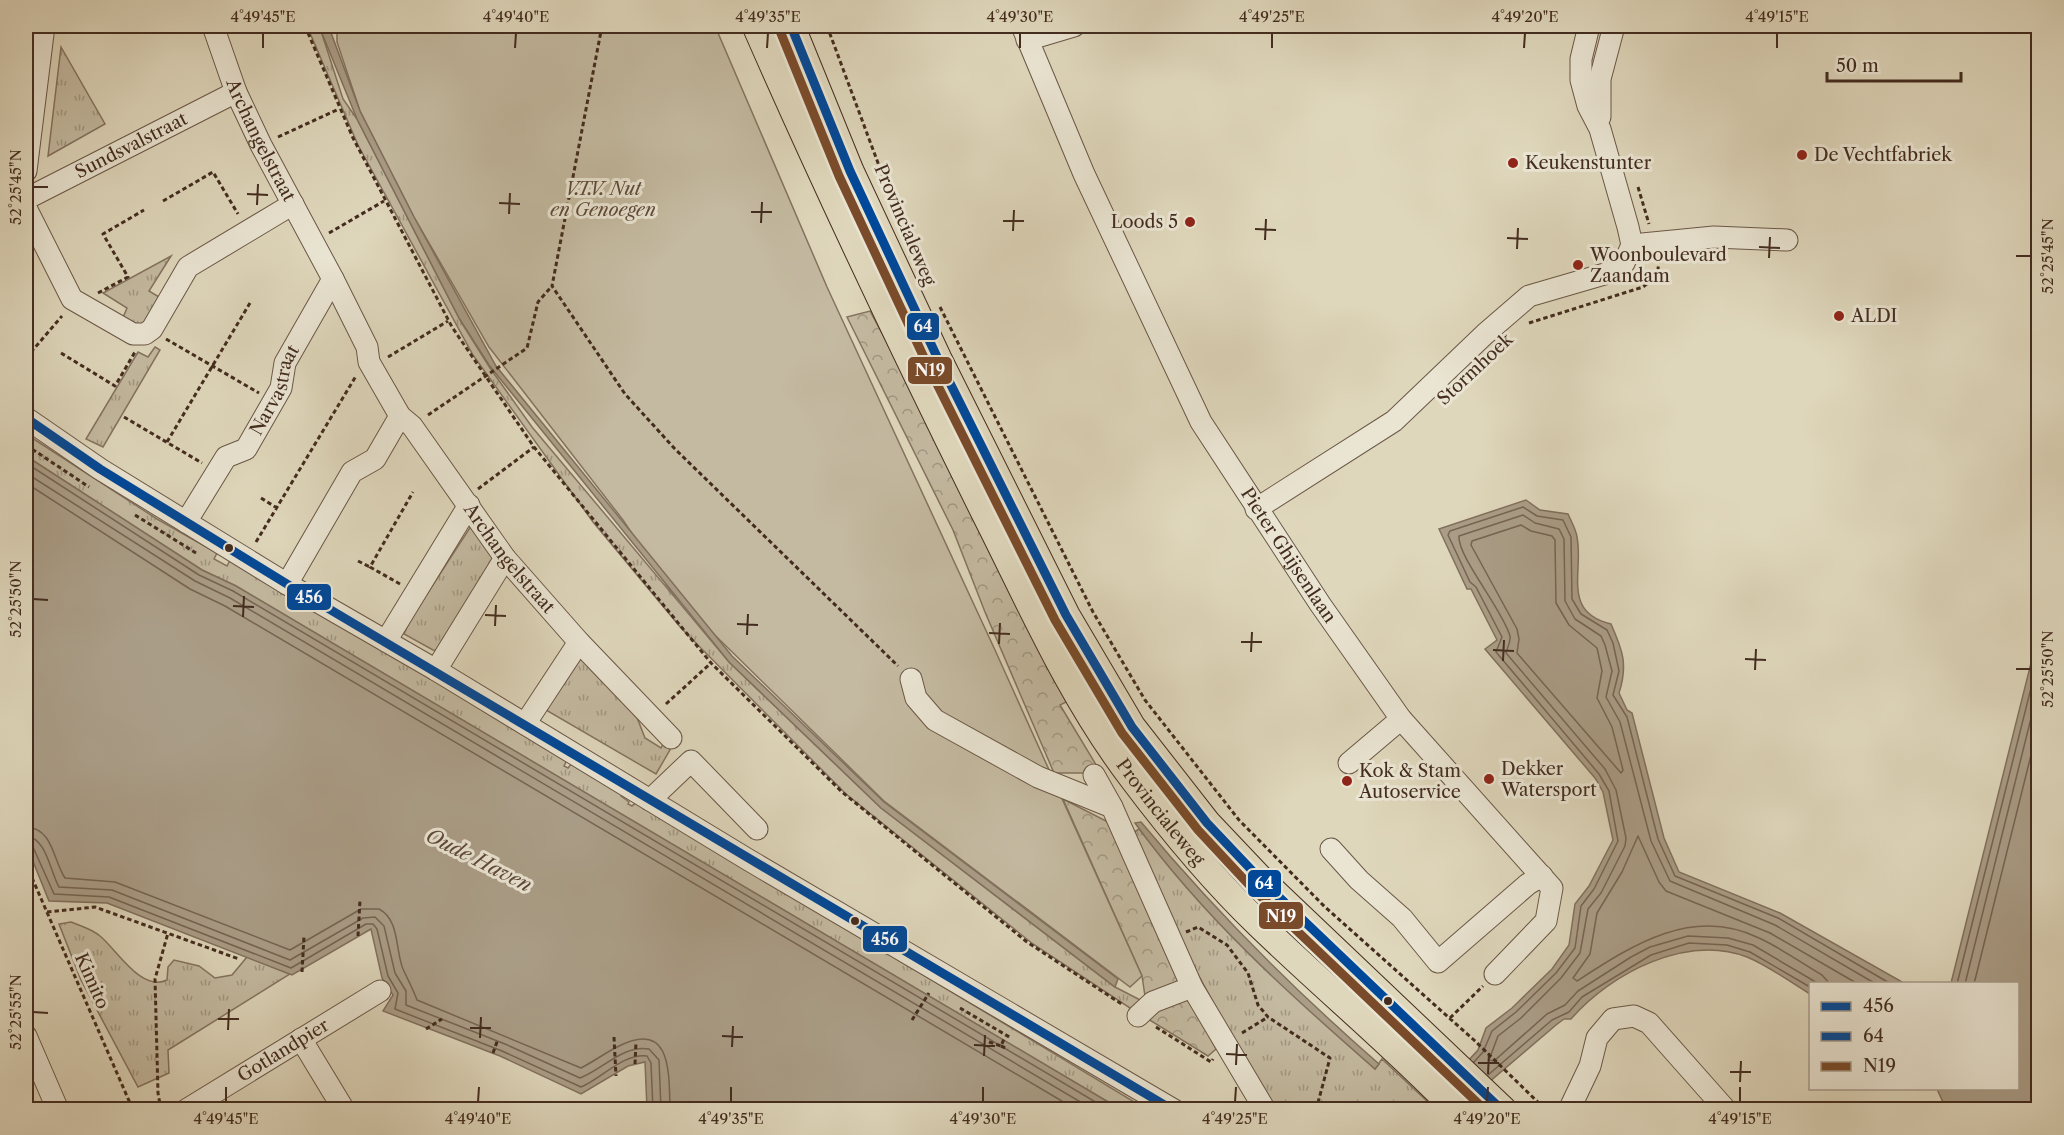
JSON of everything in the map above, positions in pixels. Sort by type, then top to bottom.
[{"type":"main road","name":"Provincialeweg","points":[[756,26],[830,195],[914,369],[1048,639],[1086,707],[1129,773],[1191,852],[1259,924],[1457,1110]]},
{"type":"main road","name":"Provincialeweg","points":[[791,26],[850,171],[938,359],[1066,615],[1132,727],[1207,823],[1261,880],[1497,1104]]},
{"type":"street","points":[[26,171],[44,26]]},
{"type":"street","name":"Archangelstraat","points":[[213,26],[236,92],[261,145],[333,279],[367,362],[406,421],[505,558],[579,642],[671,738]]},
{"type":"street","points":[[1025,33],[1074,26]]},
{"type":"street","points":[[1589,26],[1580,71],[1588,106],[1600,129],[1632,245],[1714,237],[1787,240]]},
{"type":"street","points":[[1600,129],[1600,79],[1614,26]]},
{"type":"street","name":"Pieter Ghijsenlaan","points":[[1025,33],[1084,174],[1201,422],[1256,508],[1401,719],[1552,888],[1546,921],[1495,974]]},
{"type":"street","name":"Sundsvalstraat","points":[[26,199],[236,92]]},
{"type":"street","points":[[26,208],[75,301],[133,334],[148,332],[188,267],[293,204]]},
{"type":"street","name":"Stormhoek","points":[[1256,508],[1394,421],[1520,303],[1540,292],[1618,268],[1624,262],[1632,245]]},
{"type":"street","name":"Narvastraat","points":[[186,522],[226,457],[246,449],[281,388],[285,363],[333,279]]},
{"type":"street","points":[[26,418],[100,469],[287,584],[436,670],[650,800],[1174,1110]]},
{"type":"street","points":[[287,584],[352,472],[375,459],[406,421]]},
{"type":"street","points":[[386,641],[466,502]]},
{"type":"street","points":[[436,670],[505,558]]},
{"type":"street","points":[[525,724],[579,642]]},
{"type":"street","points":[[911,679],[916,698],[935,720],[1061,787],[1112,807]]},
{"type":"street","points":[[1349,763],[1401,719]]},
{"type":"street","points":[[650,800],[691,761],[757,829]]},
{"type":"street","points":[[1094,776],[1112,807],[1192,987],[1265,1110]]},
{"type":"street","points":[[1331,849],[1359,880],[1402,918],[1438,962],[1528,884],[1542,876]]},
{"type":"street","points":[[1138,1016],[1153,1002],[1192,987]]},
{"type":"street","name":"Gotlandpier","points":[[186,1110],[380,991]]},
{"type":"street","points":[[1569,1110],[1590,1066],[1597,1038],[1613,1019],[1634,1016],[1649,1023],[1726,1110]]},
{"type":"street","points":[[26,1036],[58,1110]]},
{"type":"street","points":[[301,1039],[344,1110]]},
{"type":"path","points":[[307,26],[339,109],[384,201],[448,321],[534,447],[711,663],[842,792],[1027,942],[1138,1016]]},
{"type":"path","points":[[406,421],[485,376],[527,348],[538,303],[552,286],[602,26]]},
{"type":"path","name":"Provincialeweg","points":[[826,26],[903,231]]},
{"type":"path","points":[[261,145],[339,109]]},
{"type":"path","points":[[163,201],[213,172],[248,231]]},
{"type":"path","name":"Stormhoek","points":[[1525,325],[1651,282],[1659,268],[1655,243],[1636,178]]},
{"type":"path","points":[[313,242],[384,201]]},
{"type":"path","points":[[26,358],[75,301],[128,278],[103,234],[144,210]]},
{"type":"path","points":[[552,286],[625,394],[668,441],[911,679]]},
{"type":"path","points":[[168,442],[250,303]]},
{"type":"path","name":"Provincialeweg","points":[[939,305],[1093,612],[1145,700],[1239,820],[1325,907],[1474,1040],[1546,1110]]},
{"type":"path","points":[[246,559],[367,362],[448,321]]},
{"type":"path","points":[[61,353],[116,386],[148,332],[273,401]]},
{"type":"path","points":[[124,417],[216,472]]},
{"type":"path","points":[[466,502],[534,447]]},
{"type":"path","points":[[370,567],[413,492]]},
{"type":"path","points":[[261,498],[277,508]]},
{"type":"path","points":[[358,561],[416,592]]},
{"type":"path","points":[[652,719],[711,663]]},
{"type":"path","name":"Kimito","points":[[26,864],[132,1109]]},
{"type":"path","points":[[358,936],[360,900]]},
{"type":"path","points":[[47,912],[95,907],[239,959]]},
{"type":"path","points":[[1170,938],[1198,927],[1227,945],[1248,973],[1258,1005],[1268,1017],[1330,1058],[1316,1110]]},
{"type":"path","points":[[161,1110],[158,1093],[155,992],[156,979],[168,933]]},
{"type":"path","points":[[302,972],[304,936]]},
{"type":"path","points":[[1450,1018],[1495,974]]},
{"type":"path","points":[[912,1020],[929,993]]},
{"type":"path","points":[[426,1029],[442,1019]]},
{"type":"path","points":[[614,1036],[616,1076]]},
{"type":"path","points":[[493,1053],[498,1039]]},
{"type":"path","points":[[1001,1046],[1004,1039]]},
{"type":"path","points":[[635,1064],[636,1042]]},
{"type":"path","points":[[989,1042],[1008,1049]]},
{"type":"green space","points":[[307,26],[322,26],[321,31],[343,99],[357,119],[461,322],[490,368],[532,427],[729,662],[881,808],[1115,987],[1146,1003],[1136,1012],[1033,944],[846,794],[681,628],[593,522],[473,355],[358,145]]},
{"type":"green space","name":"V.T.V. Nut en Genoegen","points":[[337,26],[715,26],[827,287],[995,650],[1142,976],[1130,987],[884,801],[672,593],[623,520],[489,347],[414,217],[360,111],[337,42]]},
{"type":"green space","points":[[61,47],[105,124],[48,156]]},
{"type":"green space","points":[[171,256],[149,291],[164,300],[145,329],[121,322],[127,308],[103,293]]},
{"type":"green space","points":[[870,311],[923,410],[1068,701],[1060,705],[1101,773],[1054,773],[985,612],[953,530],[847,317]]},
{"type":"green space","points":[[155,347],[160,350],[103,447],[86,439],[138,352],[148,357]]},
{"type":"green space","points":[[26,434],[157,519],[217,553],[214,559],[227,566],[230,560],[567,760],[564,766],[568,768],[572,763],[622,793],[621,796],[629,802],[628,804],[632,806],[636,802],[1146,1109],[1120,1109],[236,586],[202,570],[26,456]]},
{"type":"green space","points":[[473,523],[498,560],[441,651],[433,650],[404,634],[410,620]]},
{"type":"green space","points":[[581,658],[636,715],[645,738],[661,748],[667,737],[674,743],[656,774],[546,710]]},
{"type":"green space","points":[[1063,799],[1108,822],[1181,984],[1145,996],[1142,976]]},
{"type":"green space","points":[[1139,829],[1223,924],[1313,1012],[1375,1069],[1382,1059],[1429,1103],[1413,1103],[1408,1110],[1282,1110],[1273,1103],[1234,1040],[1178,938],[1134,832]]},
{"type":"green space","points":[[71,922],[97,934],[131,968],[148,980],[157,982],[167,980],[168,967],[174,960],[199,966],[215,978],[232,975],[247,957],[290,974],[168,1050],[169,1073],[138,1087],[81,980],[59,924]]},
{"type":"green space","points":[[1189,998],[1216,1049],[1208,1056],[1148,1019],[1159,1002]]},
{"type":"water","points":[[322,26],[332,26],[330,30],[360,111],[414,217],[496,366],[732,656],[884,802],[1118,979],[1115,987],[881,808],[729,662],[489,365],[459,318],[357,119],[321,31]]},
{"type":"water","name":"Oude Haven","points":[[26,456],[202,570],[236,586],[1120,1109],[647,1109],[645,1062],[628,1066],[581,1094],[500,1056],[383,1011],[393,995],[382,978],[371,929],[292,975],[107,903],[49,901],[26,844]]},
{"type":"water","points":[[1526,500],[1540,510],[1568,514],[1577,537],[1580,600],[1595,618],[1611,624],[1619,642],[1624,666],[1619,693],[1627,710],[1632,713],[1664,838],[1679,872],[1780,913],[1902,982],[1809,982],[1809,993],[1747,957],[1724,951],[1675,954],[1628,973],[1607,987],[1571,1019],[1564,1019],[1556,1025],[1481,1089],[1464,1109],[1409,1110],[1413,1103],[1429,1103],[1478,1050],[1486,1028],[1512,1008],[1552,969],[1569,945],[1575,904],[1589,886],[1613,840],[1603,792],[1595,778],[1485,649],[1497,640],[1471,589],[1467,589],[1439,529]]},
{"type":"water","points":[[2038,635],[2038,1109],[1946,1109],[1937,1090],[2019,1090],[2019,982],[1951,982]]},
{"type":"water","points":[[1141,822],[1255,948],[1379,1064],[1375,1069],[1279,983],[1218,922],[1161,857],[1135,823]]},
{"type":"transit line","name":"64","points":[[791,26],[850,171],[938,359],[1066,615],[1132,727],[1207,823],[1261,880],[1502,1110]]},
{"type":"transit line","name":"N19","points":[[780,31],[839,176],[927,364],[1055,620],[1122,733],[1198,830],[1252,888],[1485,1110]]},
{"type":"transit line","name":"456","points":[[26,418],[100,469],[287,584],[1173,1110]]},
{"type":"place","name":"De Vechtfabriek","points":[[1802,155]]},
{"type":"place","name":"Keukenstunter","points":[[1513,163]]},
{"type":"place","name":"Loods 5","points":[[1190,222]]},
{"type":"place","name":"Woonboulevard Zaandam","points":[[1578,265]]},
{"type":"place","name":"ALDI","points":[[1839,316]]},
{"type":"place","name":"Dekker Watersport","points":[[1489,779]]},
{"type":"place","name":"Kok & Stam Autoservice","points":[[1347,781]]}]
